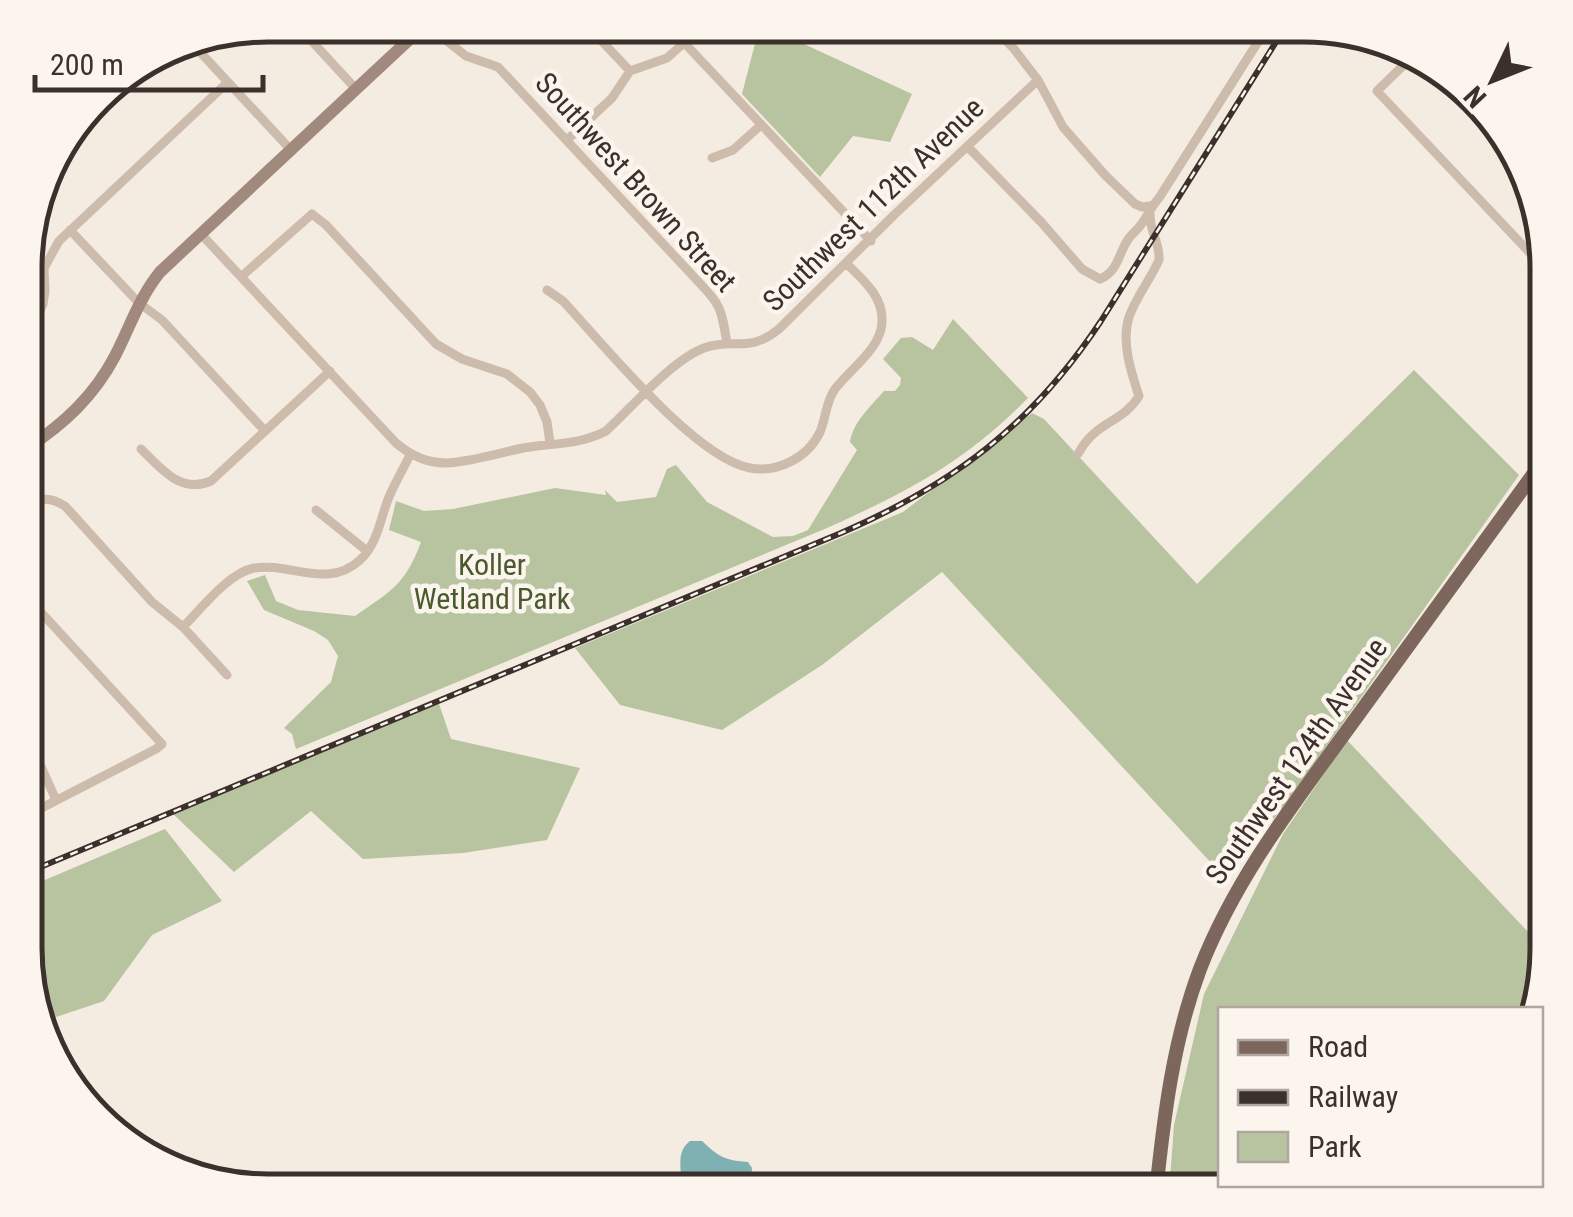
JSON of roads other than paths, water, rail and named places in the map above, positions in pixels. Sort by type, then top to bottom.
[{"type":"main road","name":"Southwest 124th Avenue","points":[[1158,1174],[1167,1091],[1181,1030],[1200,970],[1234,896],[1280,824],[1530,479]]},
{"type":"street","points":[[314,43],[356,89]]},
{"type":"street","points":[[42,437],[88,397],[160,272],[405,43]]},
{"type":"street","name":"Southwest Brown Street","points":[[449,43],[466,56],[498,67],[717,301],[727,344]]},
{"type":"street","points":[[604,43],[630,71]]},
{"type":"street","points":[[567,140],[612,98],[630,71],[666,58],[684,43],[871,241]]},
{"type":"street","points":[[1008,43],[1038,80],[1063,127],[1135,204],[1150,206]]},
{"type":"street","points":[[968,147],[1082,270],[1100,278],[1107,276],[1256,43]]},
{"type":"street","points":[[201,53],[291,150]]},
{"type":"street","points":[[1403,66],[1377,91],[1529,252]]},
{"type":"street","name":"Southwest 112th Avenue","points":[[410,455],[445,463],[592,439],[606,431],[687,356],[714,345],[746,345],[764,340],[1038,80]]},
{"type":"street","points":[[42,304],[44,268],[52,249],[228,82]]},
{"type":"street","points":[[712,158],[733,150],[760,124]]},
{"type":"street","points":[[1078,454],[1095,430],[1126,412],[1138,396],[1126,333],[1129,316],[1159,260],[1150,230],[1150,206]]},
{"type":"street","points":[[242,276],[312,214],[436,344],[462,359],[507,374],[530,392],[547,422],[550,443]]},
{"type":"street","points":[[70,230],[139,303],[162,320],[265,431]]},
{"type":"street","points":[[183,628],[234,576],[255,568],[321,576],[360,560],[376,540],[388,501],[410,455],[201,234]]},
{"type":"street","points":[[547,290],[563,301],[694,438],[731,462],[764,469],[804,454],[819,434],[832,395],[882,328],[882,309],[877,298],[847,264]]},
{"type":"street","points":[[141,449],[171,478],[200,486],[220,474],[330,371]]},
{"type":"street","points":[[42,498],[65,506],[152,602],[227,675]]},
{"type":"street","points":[[316,510],[366,551]]},
{"type":"street","points":[[42,616],[162,744],[43,807]]},
{"type":"street","points":[[43,770],[56,800]]},
{"type":"water","points":[[702,1141],[722,1157],[748,1162],[752,1174],[681,1174],[681,1153],[686,1145]]},
{"type":"railway","points":[[43,866],[841,533],[955,472],[1018,421],[1075,358],[1275,43]]},
{"type":"park label","name":"Koller Wetland Park","points":[[492,581]]}]
